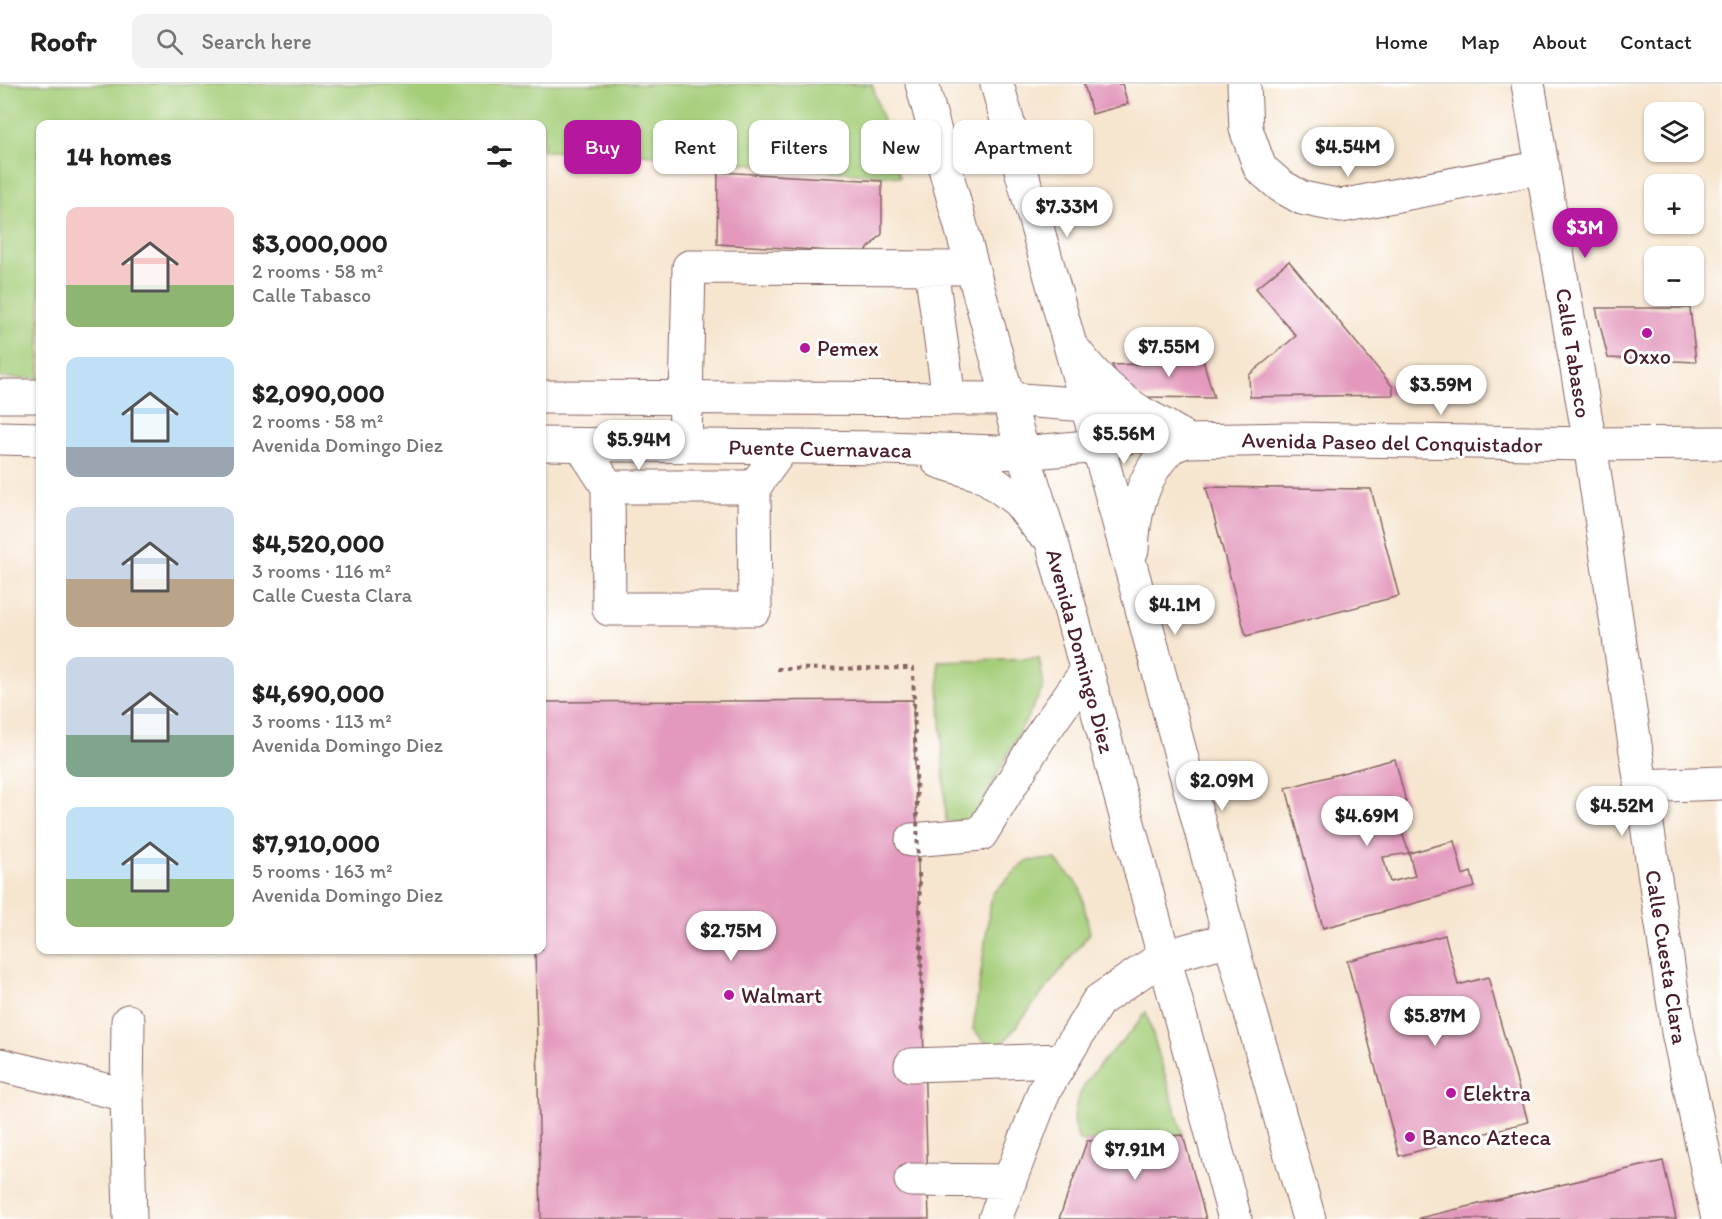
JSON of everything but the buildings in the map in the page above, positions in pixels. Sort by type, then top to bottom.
[{"type":"main road","name":"Avenida Domingo Diez","points":[[922,84],[1023,453],[1053,546],[1235,1219]]},
{"type":"main road","points":[[997,84],[1070,343],[1230,939],[1309,1219]]},
{"type":"main road","points":[[1244,84],[1246,129],[1260,168],[1281,186],[1302,198],[1341,206],[1543,166]]},
{"type":"main road","name":"Calle Tabasco","points":[[1528,84],[1590,444]]},
{"type":"main road","points":[[685,445],[689,267],[972,268]]},
{"type":"main road","points":[[931,268],[949,399]]},
{"type":"main road","points":[[1070,343],[1085,364],[1121,399],[1164,424],[1187,441]]},
{"type":"main road","points":[[0,396],[36,396]]},
{"type":"main road","points":[[546,397],[1008,399],[1086,405]]},
{"type":"main road","name":"Avenida Paseo del Conquistador","points":[[1086,405],[1135,435]]},
{"type":"main road","name":"Avenida Paseo del Conquistador","points":[[1098,446],[1135,435],[1187,441],[1722,443]]},
{"type":"main road","points":[[0,438],[36,439]]},
{"type":"main road","points":[[1136,588],[1132,561],[1132,535],[1137,509],[1146,484],[1157,465],[1171,447],[1187,441]]},
{"type":"main road","name":"Puente Cuernavaca","points":[[546,444],[887,448],[1023,453],[1098,446]]},
{"type":"main road","name":"Calle Cuesta Clara","points":[[1590,444],[1678,1032],[1718,1219]]},
{"type":"main road","points":[[581,445],[608,487],[609,609],[755,609],[754,487],[783,447]]},
{"type":"main road","points":[[887,448],[985,476],[1018,501],[1053,546]]},
{"type":"main road","points":[[608,487],[754,487]]},
{"type":"main road","points":[[916,839],[981,834],[1038,740],[1086,672]]},
{"type":"main road","points":[[1640,786],[1722,783]]},
{"type":"main road","points":[[995,1219],[1044,1091],[1098,1001],[1163,957],[1230,939]]},
{"type":"main road","points":[[128,1021],[130,1219]]},
{"type":"main road","points":[[917,1053],[1062,1060]]},
{"type":"main road","points":[[0,1065],[127,1095]]},
{"type":"main road","points":[[911,1180],[1010,1181]]},
{"type":"path","points":[[777,669],[913,668],[917,1053]]},
{"type":"green space","points":[[0,84],[872,84],[883,120],[861,120],[861,174],[849,172],[849,120],[749,120],[749,164],[737,162],[737,120],[653,120],[653,155],[641,154],[641,120],[564,120],[564,151],[546,151],[546,120],[36,120],[36,378],[0,378]]},
{"type":"green space","points":[[866,174],[899,174],[900,177]]},
{"type":"green space","points":[[1039,658],[1044,686],[972,822],[946,821],[938,661]]},
{"type":"green space","points":[[1055,859],[1080,887],[1090,933],[995,1053],[973,1029],[992,894],[1026,861]]},
{"type":"green space","points":[[1146,1012],[1183,1135],[1080,1142],[1075,1127],[1078,1098],[1094,1072]]},
{"type":"place","name":"Oxxo","points":[[1647,333]]},
{"type":"place","name":"Pemex","points":[[805,348]]},
{"type":"place","name":"Walmart","points":[[729,995]]},
{"type":"place","name":"Elektra","points":[[1451,1093]]},
{"type":"place","name":"Banco Azteca","points":[[1410,1137]]}]
